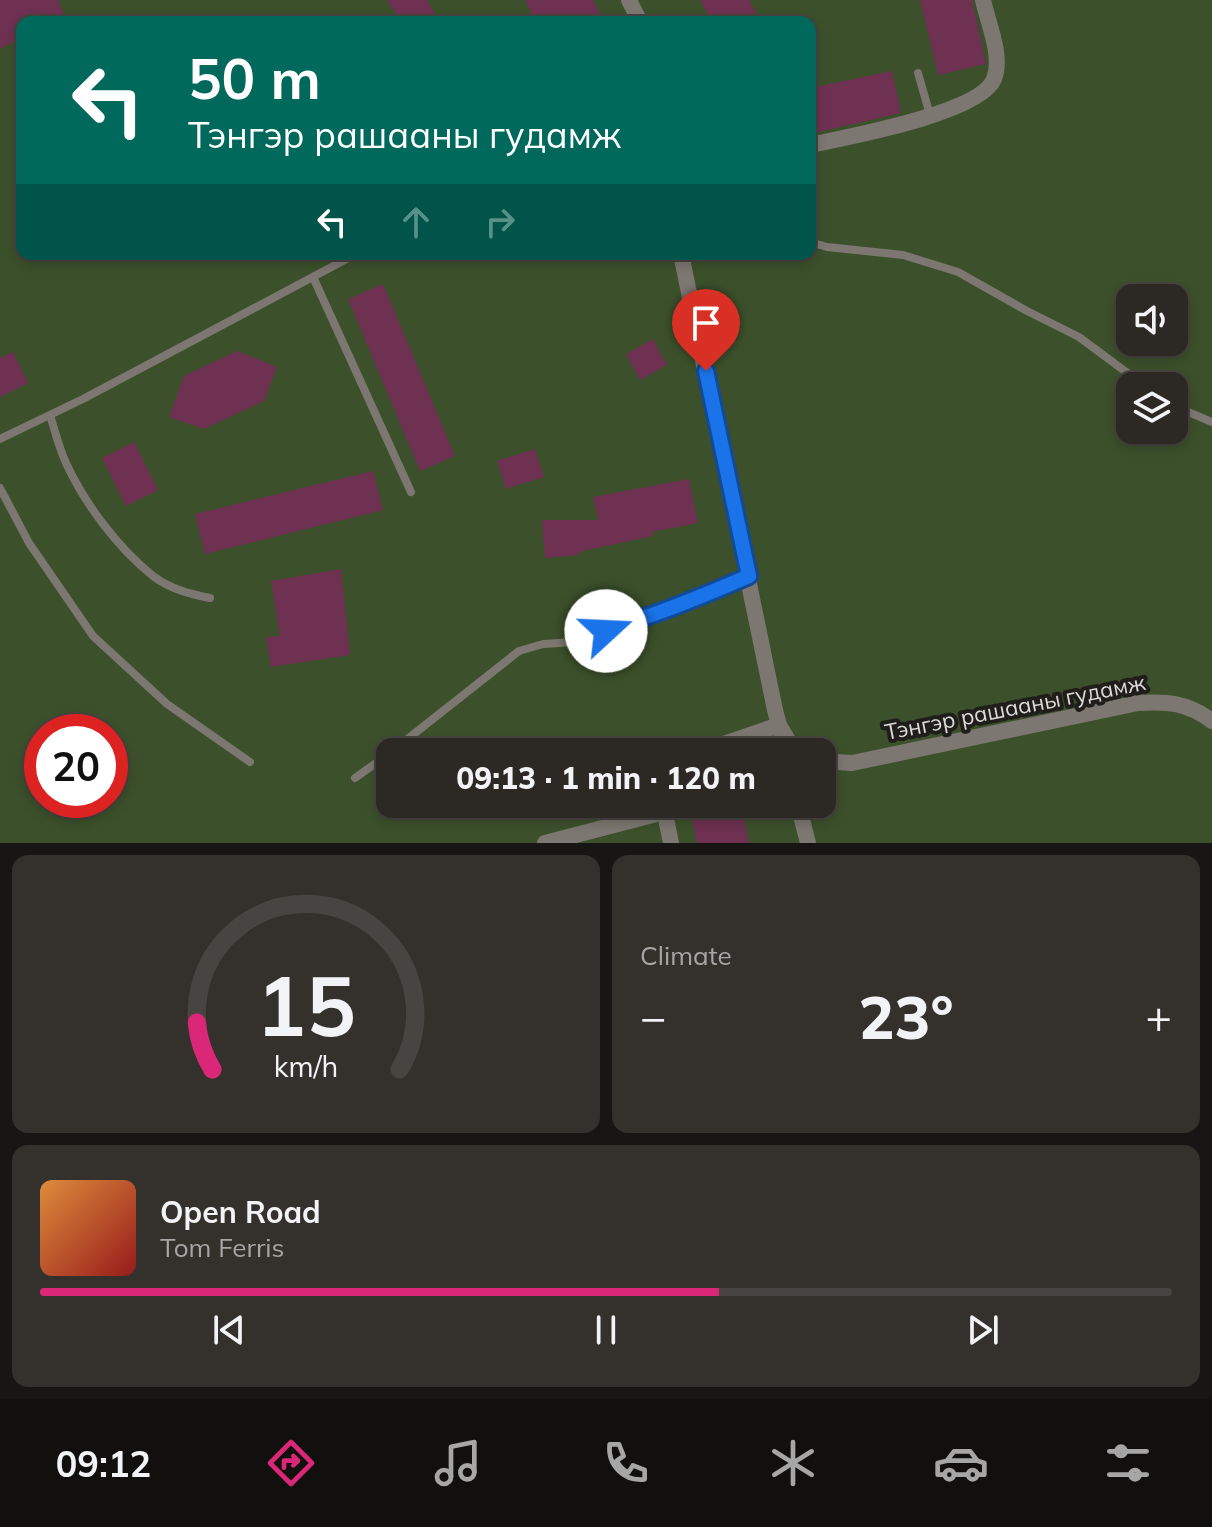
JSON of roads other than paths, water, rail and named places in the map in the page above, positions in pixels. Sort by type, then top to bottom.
[{"type":"street","points":[[816,144],[898,126],[981,96],[996,77],[997,61],[983,0]]},
{"type":"street","points":[[682,260],[782,738]]},
{"type":"street","name":"Тэнгэр рашааны гудамж","points":[[836,762],[852,763],[1058,717],[1138,703],[1166,701],[1195,708],[1212,721]]},
{"type":"street","points":[[741,738],[779,725]]},
{"type":"street","points":[[779,725],[787,738]]},
{"type":"street","points":[[545,843],[629,818]]},
{"type":"street","points":[[665,818],[671,843]]},
{"type":"street","points":[[802,818],[808,843]]},
{"type":"lane","points":[[918,73],[930,115]]},
{"type":"lane","points":[[816,244],[903,255],[958,272],[1079,337],[1126,372]]},
{"type":"lane","points":[[0,439],[345,260]]},
{"type":"lane","points":[[313,277],[411,492]]},
{"type":"lane","points":[[1188,412],[1212,422]]},
{"type":"lane","points":[[50,415],[66,462],[95,513],[125,548],[154,577],[185,593],[210,598]]},
{"type":"lane","points":[[0,488],[29,543],[93,636],[167,704],[250,762]]},
{"type":"lane","points":[[408,738],[519,651],[596,636],[620,623],[685,603],[749,576]]},
{"type":"lane","points":[[355,778],[376,762]]}]
